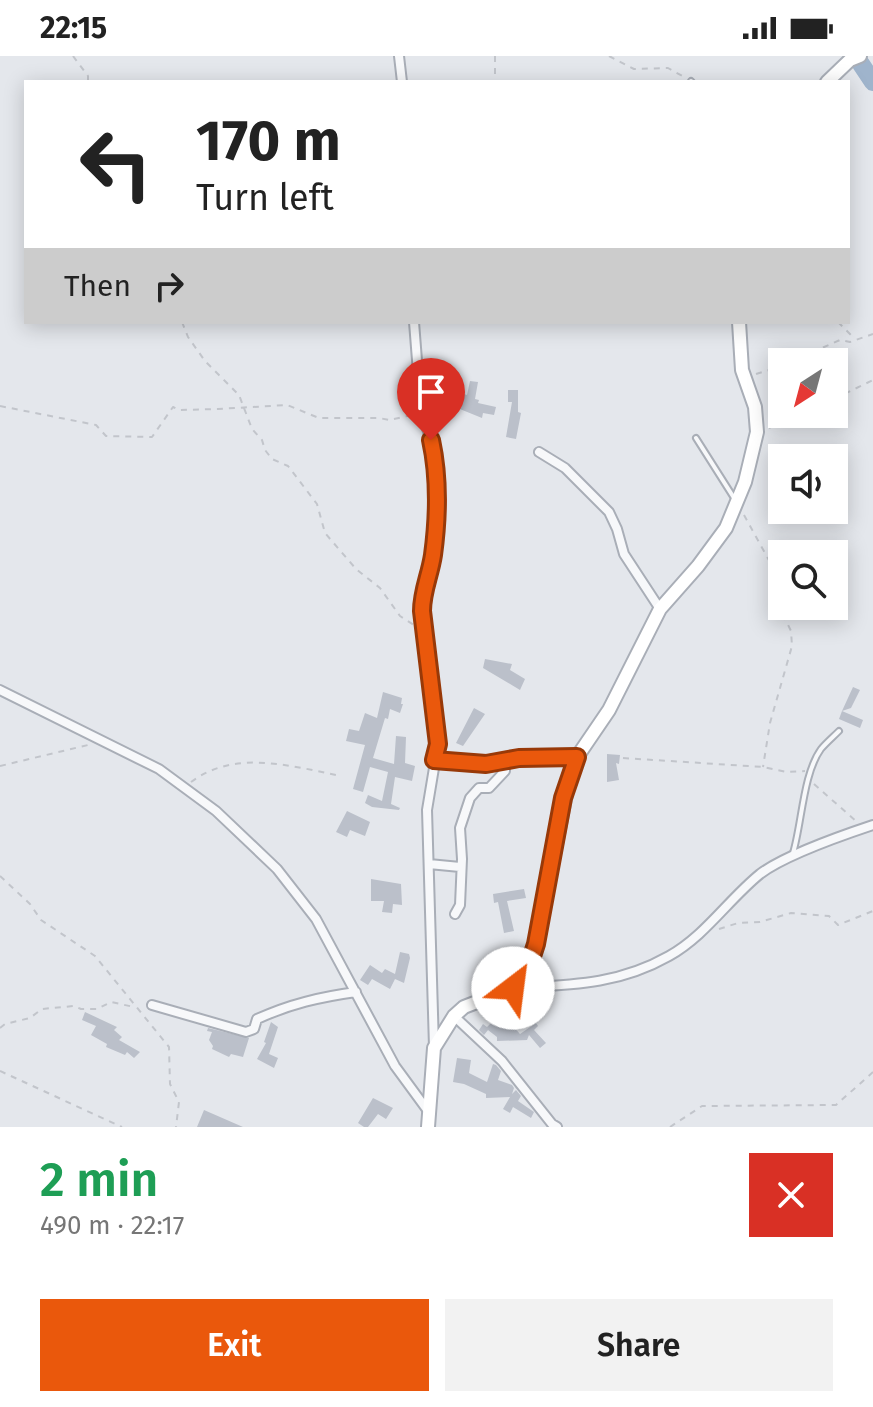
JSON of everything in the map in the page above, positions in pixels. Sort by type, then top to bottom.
[{"type":"street","points":[[399,56],[402,80]]},
{"type":"street","points":[[829,80],[850,60],[860,56]]},
{"type":"street","points":[[414,324],[419,386],[417,400],[436,466],[433,557],[422,594],[438,744],[427,810],[434,1048],[428,1127]]},
{"type":"street","points":[[513,988],[525,978],[536,944],[563,798],[577,757],[609,710],[660,609],[714,547],[738,504],[757,432],[755,407],[744,380],[739,324]]},
{"type":"street","points":[[539,452],[565,468],[609,512],[624,554],[660,609]]},
{"type":"street","points":[[0,690],[159,769],[216,811],[277,869],[316,919],[395,1066],[429,1113]]},
{"type":"street","points":[[434,760],[486,764],[519,758],[577,757]]},
{"type":"street","points":[[455,914],[460,905],[460,828],[470,798],[479,788],[489,788],[505,771],[505,761]]},
{"type":"street","points":[[434,1048],[454,1016],[475,1001],[513,988],[591,984],[643,969],[668,957],[706,929],[742,890],[764,872],[868,826]]},
{"type":"street","points":[[429,864],[460,867]]},
{"type":"street","points":[[152,1005],[246,1032],[254,1029],[257,1019],[285,1006],[313,998],[356,992]]},
{"type":"street","points":[[454,1016],[502,1061],[557,1127]]},
{"type":"lane","points":[[696,438],[738,504]]},
{"type":"lane","points":[[791,858],[800,831],[810,772],[820,750],[839,731]]},
{"type":"path","points":[[73,56],[88,80]]},
{"type":"path","points":[[495,56],[495,80]]},
{"type":"path","points":[[609,56],[634,69],[668,68],[690,80]]},
{"type":"path","points":[[183,324],[205,361],[239,395],[252,429],[262,440],[265,450],[272,459],[288,466],[317,504],[325,533],[356,569],[380,588],[400,616],[424,631]]},
{"type":"path","points":[[840,324],[854,339]]},
{"type":"path","points":[[822,348],[840,340],[850,342],[873,334]]},
{"type":"path","points":[[744,380],[768,370]]},
{"type":"path","points":[[848,392],[873,380]]},
{"type":"path","points":[[0,406],[96,425],[106,436],[152,437],[173,407],[179,410],[287,405],[319,418],[389,420],[420,411]]},
{"type":"path","points":[[757,432],[771,428]]},
{"type":"path","points":[[738,504],[771,564],[778,604],[791,631],[792,646],[770,723],[763,767]]},
{"type":"path","points":[[0,766],[105,740]]},
{"type":"path","points":[[623,758],[810,772],[814,785],[823,794],[868,826]]},
{"type":"path","points":[[184,787],[205,772],[237,763],[262,762],[336,775]]},
{"type":"path","points":[[0,876],[30,904],[41,920],[95,956],[169,1047],[170,1084],[179,1102],[176,1127]]},
{"type":"path","points":[[706,929],[760,922],[791,913],[829,916],[838,925],[873,911]]},
{"type":"path","points":[[0,1028],[30,1018],[49,1007],[97,1009],[111,1002],[136,1007]]},
{"type":"path","points":[[0,1071],[122,1127]]},
{"type":"path","points":[[670,1127],[702,1106],[836,1105],[873,1072]]},
{"type":"building","points":[[470,381],[478,382],[475,399],[479,400],[478,403],[496,407],[494,415],[483,413],[482,418],[440,401],[445,388],[467,395]]},
{"type":"building","points":[[508,390],[518,390],[518,412],[521,413],[516,439],[506,437],[512,402],[508,402]]},
{"type":"building","points":[[485,659],[512,664],[510,670],[525,679],[520,690],[483,668]]},
{"type":"building","points":[[853,687],[860,690],[851,708],[842,711]]},
{"type":"building","points":[[383,692],[402,698],[403,704],[400,713],[390,709],[388,719],[385,718],[373,758],[394,764],[396,736],[406,737],[405,763],[415,766],[412,781],[395,777],[391,804],[399,810],[372,807],[365,803],[368,795],[382,801],[388,772],[370,767],[363,792],[353,789],[365,745],[346,741],[349,729],[359,731],[365,713],[377,718]]},
{"type":"building","points":[[474,708],[485,714],[463,746],[456,743]]},
{"type":"building","points":[[842,711],[863,720],[860,728],[839,719]]},
{"type":"building","points":[[607,754],[620,755],[619,764],[616,763],[619,780],[607,782]]},
{"type":"building","points":[[347,811],[370,822],[365,836],[350,830],[347,837],[336,832]]},
{"type":"building","points":[[371,879],[401,884],[402,905],[393,904],[392,913],[382,912],[384,901],[371,901]]},
{"type":"building","points":[[524,889],[526,898],[507,901],[514,931],[504,933],[498,902],[494,903],[493,894]]},
{"type":"building","points":[[400,952],[409,954],[410,958],[404,983],[395,979],[390,989],[372,979],[368,985],[360,980],[370,965],[382,973],[385,969],[395,974]]},
{"type":"building","points":[[85,1012],[117,1027],[114,1030],[122,1037],[119,1040],[140,1052],[134,1058],[127,1052],[125,1055],[106,1047],[107,1044],[91,1035],[96,1026],[82,1020]]},
{"type":"building","points":[[501,1013],[520,1034],[536,1023],[538,1026],[534,1030],[546,1043],[540,1048],[529,1035],[527,1040],[497,1041],[497,1037],[488,1030],[484,1035],[479,1030],[483,1024],[487,1027]]},
{"type":"building","points":[[271,1022],[278,1027],[269,1054],[278,1058],[274,1068],[257,1059],[266,1043]]},
{"type":"building","points":[[208,1028],[249,1038],[243,1057],[231,1054],[229,1057],[212,1049],[209,1040],[212,1032],[207,1031]]},
{"type":"building","points":[[457,1058],[471,1060],[469,1073],[487,1082],[493,1064],[496,1065],[501,1071],[498,1080],[512,1085],[512,1094],[516,1090],[521,1096],[518,1101],[534,1112],[531,1118],[513,1107],[510,1113],[503,1109],[510,1097],[486,1098],[486,1094],[453,1082]]},
{"type":"building","points":[[373,1098],[393,1108],[386,1119],[378,1114],[368,1127],[364,1127],[358,1123]]},
{"type":"building","points":[[204,1110],[243,1127],[197,1127]]},
{"type":"waterway","points":[[861,64],[873,82]]},
{"type":"route","points":[[431,440],[436,466],[436,513],[433,557],[422,594],[422,611],[438,744],[434,760],[486,764],[519,758],[577,757],[563,798],[536,944],[525,978],[513,988]]}]
